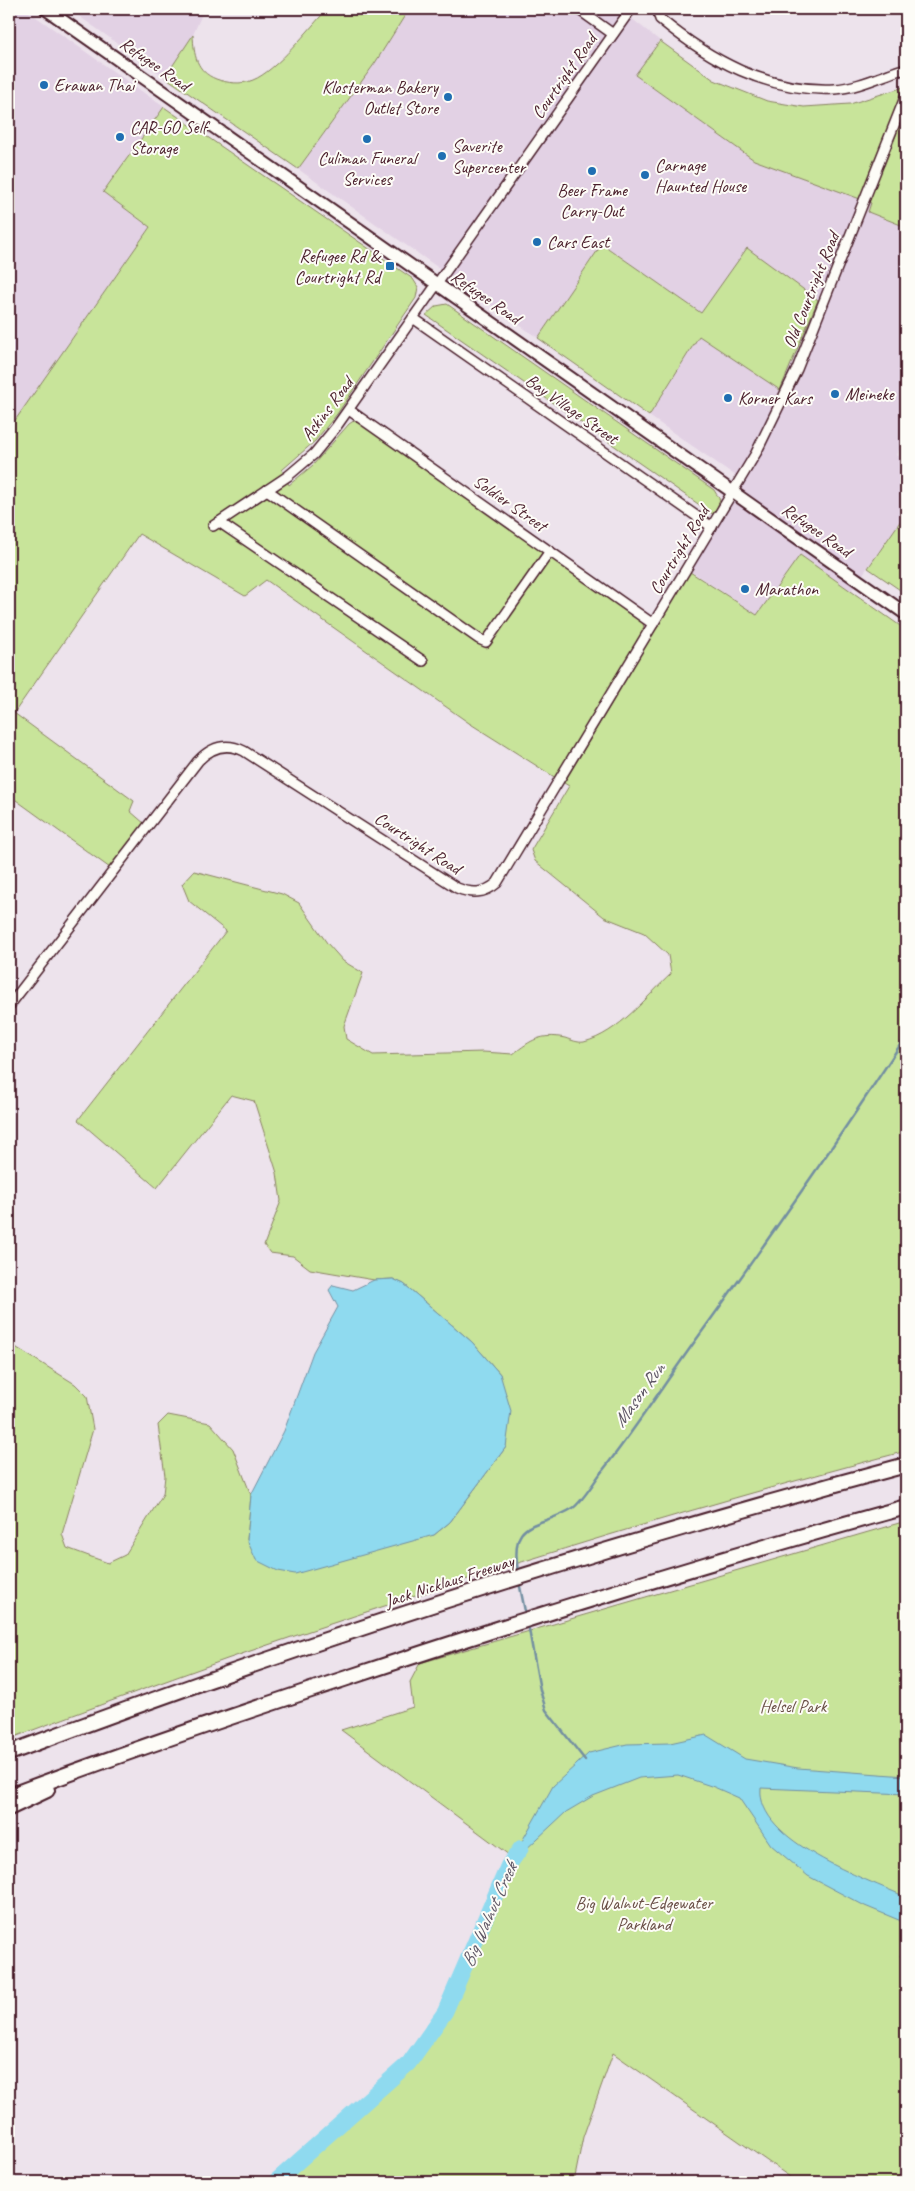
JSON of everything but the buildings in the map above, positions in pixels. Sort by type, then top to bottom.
[{"type":"highway","name":"Jack Nicklaus Freeway","points":[[9,1753],[296,1650],[503,1583],[769,1502],[906,1465]]},
{"type":"highway","points":[[9,1796],[139,1748],[508,1625],[753,1550],[906,1507]]},
{"type":"highway","points":[[9,1808],[139,1748]]},
{"type":"main road","name":"Refugee Road","points":[[46,9],[906,614]]},
{"type":"street","points":[[578,9],[613,34]]},
{"type":"street","name":"Courtright Road","points":[[438,284],[631,9]]},
{"type":"street","points":[[660,9],[660,19],[723,64],[772,82],[794,87],[834,89],[900,70],[906,71]]},
{"type":"street","name":"Old Courtright Road","points":[[732,491],[756,453],[797,369],[906,96]]},
{"type":"street","name":"Askins Road","points":[[423,661],[216,524],[288,476],[314,454],[349,410],[438,284]]},
{"type":"street","name":"Bay Village Street","points":[[413,318],[712,527]]},
{"type":"street","name":"Soldier Street","points":[[349,410],[653,624]]},
{"type":"street","points":[[267,490],[479,639],[486,642],[550,551]]},
{"type":"street","name":"Courtright Road","points":[[9,1006],[198,761],[207,752],[219,747],[233,746],[244,751],[457,888],[470,892],[486,891],[500,879],[732,491]]},
{"type":"shaded area","points":[[9,9],[25,9],[164,107],[103,192],[150,227],[9,429]]},
{"type":"shaded area","points":[[69,9],[204,9],[193,35],[165,77]]},
{"type":"shaded area","points":[[409,9],[630,9],[626,14],[660,41],[635,75],[754,160],[872,203],[868,212],[906,227],[906,438],[896,455],[906,463],[906,513],[851,591],[800,555],[757,615],[683,566],[714,515],[720,500],[736,476],[649,416],[699,336],[780,389],[818,300],[701,313],[602,244],[538,338],[298,169],[375,63]]},
{"type":"green space","points":[[327,9],[409,9],[375,63],[298,169],[165,77],[193,35],[195,56],[200,67],[209,76],[234,83],[244,83],[253,80],[282,59]]},
{"type":"green space","points":[[660,41],[714,80],[767,101],[804,107],[850,104],[904,87],[874,162],[884,166],[906,109],[906,227],[868,212],[871,203],[754,160],[635,75]]},
{"type":"green space","points":[[164,107],[413,279],[418,287],[416,298],[337,414],[315,441],[282,470],[289,485],[313,465],[349,424],[355,420],[643,623],[644,629],[556,778],[469,723],[266,580],[245,596],[139,534],[14,713],[134,801],[130,811],[145,824],[110,868],[9,795],[9,429],[150,227],[103,192]]},
{"type":"green space","points":[[602,244],[701,313],[747,248],[818,300],[780,390],[699,336],[649,416],[538,338]]},
{"type":"green space","points":[[447,304],[714,490],[720,500],[714,515],[426,315],[436,306]]},
{"type":"green space","points":[[906,513],[906,594],[868,568]]},
{"type":"green space","points":[[800,555],[906,630],[906,1451],[650,1523],[395,1602],[227,1659],[9,1739],[9,1343],[75,1384],[87,1396],[93,1429],[62,1534],[67,1548],[108,1563],[125,1555],[163,1494],[165,1476],[158,1425],[168,1415],[210,1423],[233,1449],[251,1495],[247,1540],[434,1535],[450,1522],[506,1447],[500,1374],[472,1342],[404,1284],[393,1279],[374,1280],[310,1269],[293,1256],[270,1253],[264,1245],[281,1201],[277,1173],[254,1101],[231,1095],[157,1188],[78,1120],[226,931],[189,901],[182,884],[194,871],[282,894],[299,903],[327,943],[343,961],[363,973],[344,1026],[346,1039],[373,1055],[483,1052],[513,1054],[531,1041],[543,1037],[549,1036],[584,1042],[609,1031],[642,1003],[671,974],[668,955],[644,933],[604,917],[535,861],[531,850],[569,786],[564,783],[690,572],[757,615]]},
{"type":"green space","name":"Big Walnut-Edgewater Parkland","points":[[906,1521],[906,1947],[900,1956],[906,1961],[906,2182],[797,2182],[613,2053],[583,2137],[574,2182],[275,2182],[409,2063],[445,2012],[513,1858],[341,1730],[413,1707],[410,1682],[420,1663]]},
{"type":"water","points":[[393,1279],[404,1284],[472,1342],[500,1374],[511,1411],[506,1447],[450,1522],[434,1535],[295,1574],[278,1571],[256,1560],[247,1540],[251,1495],[284,1431],[313,1352],[338,1307],[329,1290],[333,1285],[353,1290],[374,1280]]},
{"type":"water","points":[[706,1735],[745,1759],[798,1768],[906,1776],[906,1794],[761,1788],[764,1807],[776,1825],[794,1841],[841,1869],[906,1897],[906,1923],[865,1906],[808,1876],[771,1845],[739,1798],[678,1775],[639,1778],[593,1796],[566,1812],[508,1866],[553,1786],[589,1753],[627,1744],[670,1743]]},
{"type":"waterway","name":"Mason Run","points":[[518,1572],[516,1554],[518,1541],[522,1533],[529,1527],[573,1508],[585,1496],[748,1268],[906,1036]]},
{"type":"waterway","name":"Mason Run","points":[[519,1582],[526,1616]]},
{"type":"waterway","name":"Mason Run","points":[[528,1624],[540,1690],[546,1710],[585,1760]]},
{"type":"waterway","name":"Big Walnut Creek","points":[[275,2182],[409,2063],[445,2012],[508,1866],[521,1848]]},
{"type":"place","name":"Erawan Thai","points":[[44,85]]},
{"type":"place","name":"Klosterman Bakery Outlet Store","points":[[448,97]]},
{"type":"place","name":"CAR-GO Self Storage","points":[[120,137]]},
{"type":"place","name":"Culiman Funeral Services","points":[[367,139]]},
{"type":"place","name":"Saverite Supercenter","points":[[442,156]]},
{"type":"place","name":"Beer Frame Carry-Out","points":[[592,171]]},
{"type":"place","name":"Carnage Haunted House","points":[[645,175]]},
{"type":"place","name":"Cars East","points":[[537,242]]},
{"type":"place","name":"Refugee Rd & Courtright Rd","points":[[390,266]]},
{"type":"place","name":"Meineke","points":[[835,394]]},
{"type":"place","name":"Korner Kars","points":[[728,398]]},
{"type":"place","name":"Marathon","points":[[745,589]]},
{"type":"park label","name":"Helsel Park","points":[[793,1706]]}]
